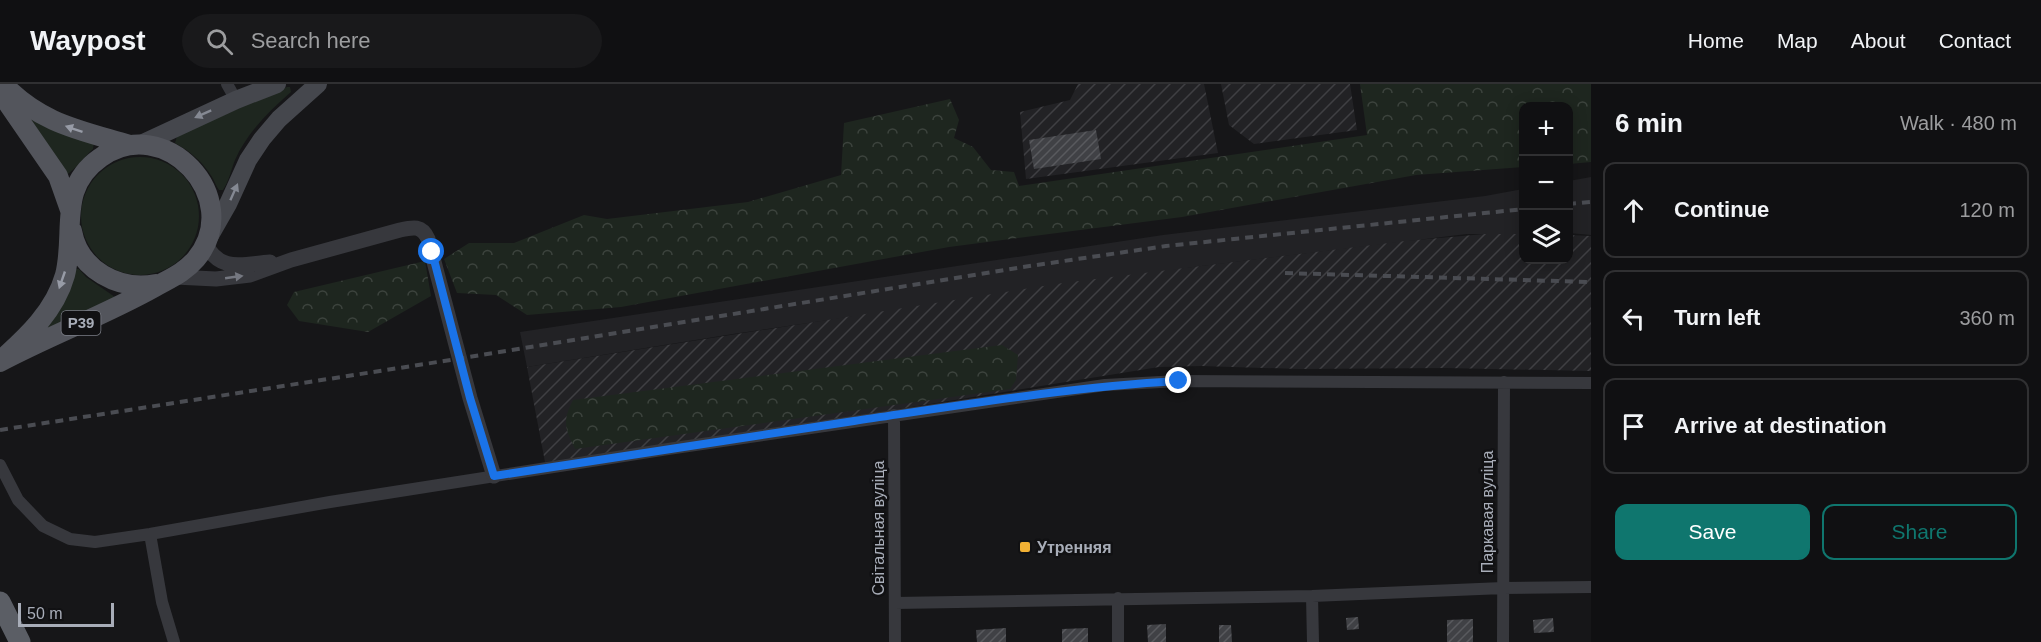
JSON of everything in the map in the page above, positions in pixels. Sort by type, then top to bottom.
[{"type":"highway","points":[[0,602],[21,642]]},
{"type":"main road","name":"Р39","points":[[0,361],[131,300],[188,268],[206,243],[210,223],[210,203],[203,184],[192,168],[177,155],[158,147],[134,145],[58,124],[35,110],[3,84]]},
{"type":"main road","points":[[134,145],[232,92],[277,84]]},
{"type":"main road","points":[[206,243],[228,204],[248,160],[262,139],[279,119],[318,84]]},
{"type":"main road","name":"Р39","points":[[0,92],[58,176],[70,216],[73,238],[89,264],[115,282],[130,286],[146,286],[168,280]]},
{"type":"main road","name":"Р39","points":[[0,361],[22,341],[45,315],[54,300],[64,276],[73,194],[79,179],[101,157],[115,149],[134,145]]},
{"type":"street","points":[[168,280],[230,279],[400,230],[417,227],[424,231],[428,238],[470,398],[494,476]]},
{"type":"street","points":[[206,243],[211,254],[225,264],[291,260]]},
{"type":"street","points":[[0,465],[18,500],[43,526],[70,539],[95,542],[494,476],[1106,385],[1179,381],[1591,383]]},
{"type":"street","name":"Паркавая вуліца","points":[[1503,642],[1504,382]]},
{"type":"street","name":"Світальная вуліца","points":[[894,415],[895,642]]},
{"type":"street","points":[[150,534],[162,602],[174,642]]},
{"type":"street","points":[[895,603],[1312,596],[1503,588],[1591,587]]},
{"type":"street","points":[[1312,596],[1313,642]]},
{"type":"street","points":[[1118,598],[1118,642]]},
{"type":"shaded area","points":[[1078,84],[1204,84],[1218,153],[1026,179],[1020,112],[1070,100]]},
{"type":"shaded area","points":[[1221,84],[1350,84],[1357,130],[1254,144],[1229,125]]},
{"type":"shaded area","points":[[1591,177],[1591,235],[1573,233],[1573,180]]},
{"type":"shaded area","points":[[1519,190],[1519,234],[1467,234],[1194,267],[733,334],[527,367],[520,332],[1163,235],[1485,196]]},
{"type":"shaded area","points":[[1485,234],[1519,234],[1519,264],[1573,264],[1573,235],[1591,236],[1591,371],[1159,367],[893,410],[545,462],[527,367],[1063,283],[1405,241]]},
{"type":"green space","points":[[1360,84],[1591,84],[1591,162],[1573,164],[1573,102],[1519,102],[1519,167],[1416,175],[1182,217],[949,247],[621,307],[527,315],[496,295],[457,293],[444,259],[469,243],[514,243],[584,215],[607,219],[748,202],[841,175],[844,123],[950,99],[959,120],[954,138],[973,147],[991,170],[1014,172],[1019,186],[1367,135]]},
{"type":"green space","points":[[290,87],[291,92],[252,132],[240,150],[223,190],[219,190],[208,171],[191,153],[175,143],[177,136]]},
{"type":"green space","points":[[25,113],[94,142],[93,149],[66,175]]},
{"type":"green space","points":[[140,157],[163,161],[182,174],[195,193],[199,216],[195,239],[182,258],[163,271],[140,275],[117,271],[98,258],[85,239],[81,216],[85,193],[98,174],[117,161]]},
{"type":"green space","points":[[425,261],[431,296],[368,332],[299,321],[287,305],[294,292]]},
{"type":"green space","points":[[75,269],[79,269],[86,277],[115,297],[44,333]]},
{"type":"green space","points":[[1002,345],[1018,355],[1016,380],[1010,389],[575,449],[566,425],[567,414],[573,400]]},
{"type":"building","points":[[1096,130],[1101,159],[1034,169],[1029,140]]},
{"type":"building","points":[[1358,617],[1359,629],[1347,630],[1346,618]]},
{"type":"building","points":[[1553,618],[1554,632],[1534,633],[1533,620]]},
{"type":"building","points":[[1473,619],[1473,642],[1447,642],[1447,620]]},
{"type":"building","points":[[1166,624],[1166,642],[1148,642],[1147,625]]},
{"type":"building","points":[[1219,625],[1231,625],[1232,642],[1219,642]]},
{"type":"building","points":[[1006,628],[1006,642],[977,642],[976,630]]},
{"type":"building","points":[[1088,628],[1088,642],[1062,642],[1062,629]]},
{"type":"railway","points":[[1573,204],[1591,202]]},
{"type":"railway","points":[[0,430],[1166,246],[1519,210]]},
{"type":"railway","points":[[1285,273],[1591,282]]},
{"type":"place","name":"Утренняя","points":[[1025,547]]},
{"type":"route","points":[[432,252],[470,398],[494,476],[1062,391],[1106,385],[1179,381]]}]
